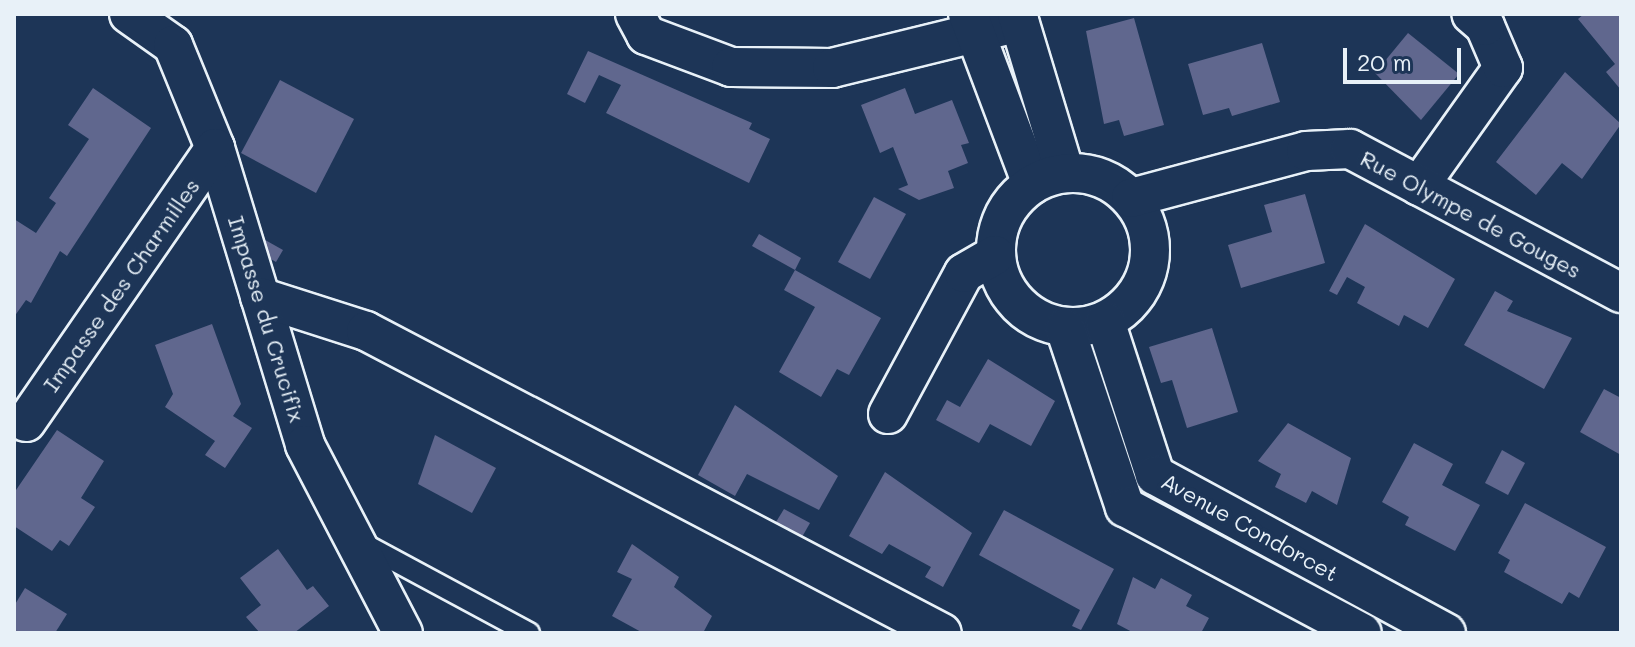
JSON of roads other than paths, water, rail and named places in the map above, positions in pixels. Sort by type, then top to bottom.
[{"type":"street","name":"Impasse du Crucifix","points":[[129,14],[173,45],[215,148],[305,445],[403,633]]},
{"type":"street","points":[[635,14],[646,35],[731,67],[832,68],[971,23],[1018,18],[1049,178]]},
{"type":"street","points":[[1419,186],[1503,68],[1485,26],[1471,14]]},
{"type":"street","points":[[971,23],[1049,178]]},
{"type":"street","name":"Impasse des Charmilles","points":[[26,422],[215,148]]},
{"type":"street","name":"Rue Olympe de Gouges","points":[[1131,198],[1306,151],[1350,149],[1621,293]]},
{"type":"street","points":[[1049,178],[1110,182],[1131,198],[1146,225],[1146,278],[1132,301],[1105,321],[1065,328],[1018,306],[995,255],[1006,209],[1049,178]]},
{"type":"street","points":[[888,414],[964,273],[995,255]]},
{"type":"street","points":[[260,297],[366,331],[942,633]]},
{"type":"street","name":"Avenue Condorcet","points":[[1105,321],[1155,475],[1446,633]]},
{"type":"street","name":"Avenue Condorcet","points":[[1065,328],[1125,507],[1362,633]]},
{"type":"lane","points":[[353,538],[529,633]]}]
